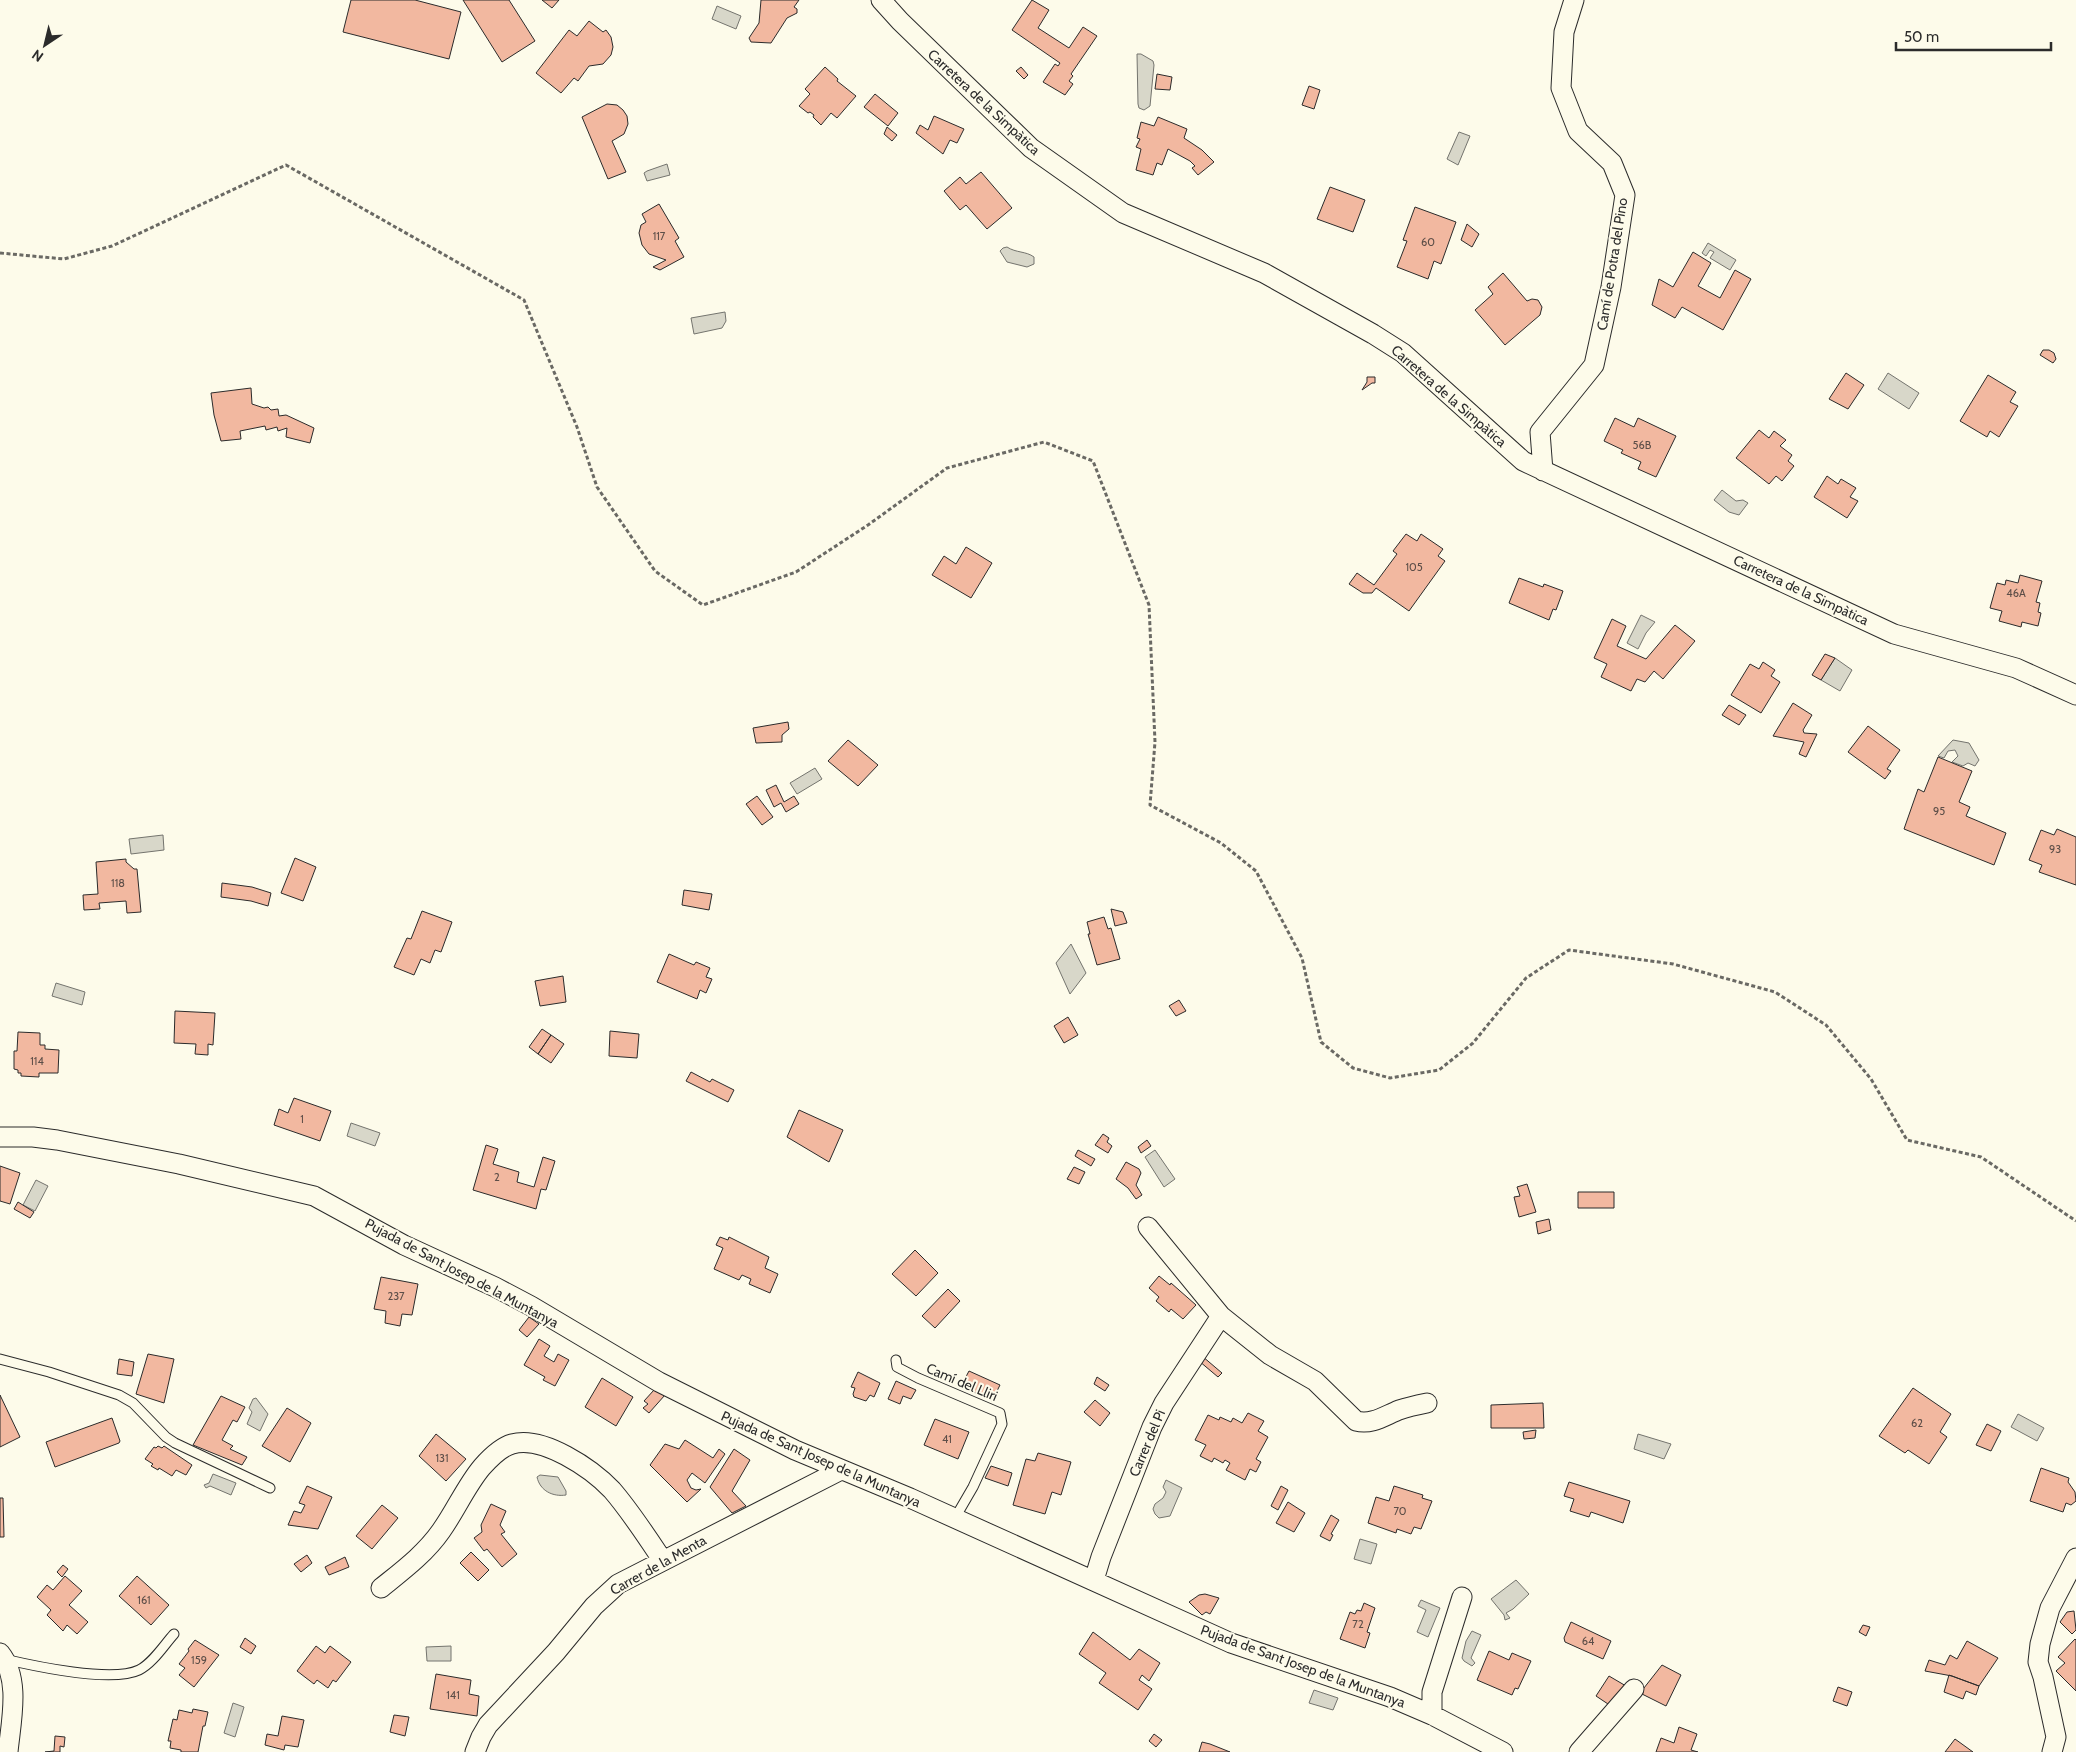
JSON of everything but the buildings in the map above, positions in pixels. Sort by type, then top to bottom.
[{"type":"street","name":"Carretera de la Simpàtica","points":[[882,0],[900,21],[1030,148],[1122,213],[1264,273],[1374,334],[1403,353],[1523,461],[1894,634],[2016,668],[2076,695]]},
{"type":"street","name":"Camí de Potra del Pino","points":[[1544,471],[1540,432],[1594,365],[1610,287],[1625,195],[1612,163],[1578,131],[1561,88],[1564,32],[1574,0]]},
{"type":"street","name":"Pujada de Sant Josep de la Muntanya","points":[[0,1137],[32,1137],[57,1140],[179,1164],[314,1196],[404,1245],[495,1287],[531,1306],[588,1342],[697,1403],[841,1470],[955,1518],[1231,1643],[1390,1697],[1432,1715],[1503,1752]]},
{"type":"street","points":[[1148,1227],[1221,1316],[1270,1355],[1315,1381],[1356,1421],[1364,1423],[1373,1422],[1401,1409],[1427,1403]]},
{"type":"street","name":"Carrer del Pi","points":[[1094,1580],[1101,1557],[1152,1427],[1164,1403],[1221,1316]]},
{"type":"street","points":[[380,1588],[415,1560],[441,1532],[482,1467],[504,1447],[513,1443],[539,1445],[559,1452],[597,1476],[612,1490],[663,1561]]},
{"type":"street","name":"Carrer de la Menta","points":[[475,1752],[488,1725],[556,1652],[604,1594],[618,1584],[841,1470]]},
{"type":"street","points":[[2052,1752],[2056,1737],[2038,1662],[2040,1644],[2050,1608],[2076,1558]]},
{"type":"street","points":[[1432,1715],[1432,1692],[1462,1597]]},
{"type":"street","points":[[2,1656],[9,1667],[12,1679],[8,1752]]},
{"type":"street","points":[[1579,1752],[1634,1689]]},
{"type":"lane","points":[[0,1359],[119,1394],[133,1403],[166,1437],[175,1443],[270,1488]]},
{"type":"lane","name":"Camí del Lliri","points":[[896,1360],[896,1367],[1000,1413],[1002,1424],[973,1487],[955,1518]]},
{"type":"lane","points":[[2,1656],[42,1667],[74,1672],[128,1673],[139,1670],[148,1664],[174,1634]]},
{"type":"path","points":[[0,253],[64,259],[112,246],[286,165],[524,300],[577,427],[597,488],[656,572],[703,605],[796,572],[868,525],[948,468],[1044,442],[1093,461],[1149,605],[1155,742],[1150,805],[1221,843],[1256,871],[1302,958],[1321,1042],[1353,1068],[1390,1078],[1439,1070],[1473,1043],[1526,978],[1569,950],[1673,964],[1775,992],[1826,1025],[1871,1079],[1907,1140],[1981,1156],[2076,1221]]},
{"type":"shaded area","points":[[717,6],[741,16],[736,29],[712,19]]},
{"type":"shaded area","points":[[1137,54],[1141,54],[1153,61],[1154,65],[1150,106],[1144,110],[1139,108],[1138,104]]},
{"type":"shaded area","points":[[1459,132],[1470,136],[1458,165],[1447,159]]},
{"type":"shaded area","points":[[667,164],[670,175],[647,181],[644,173]]},
{"type":"shaded area","points":[[1708,243],[1736,260],[1730,270],[1710,258],[1714,252],[1710,250],[1706,256],[1702,253]]},
{"type":"shaded area","points":[[1007,247],[1034,257],[1034,264],[1027,267],[1007,262],[1000,251]]},
{"type":"shaded area","points":[[725,312],[726,321],[722,328],[694,334],[691,318]]},
{"type":"shaded area","points":[[1888,373],[1919,393],[1909,409],[1878,389]]},
{"type":"shaded area","points":[[1722,490],[1736,501],[1743,500],[1748,503],[1739,515],[1729,512],[1714,500]]},
{"type":"shaded area","points":[[1641,615],[1655,622],[1646,633],[1638,649],[1627,643]]},
{"type":"shaded area","points":[[1835,658],[1852,670],[1840,691],[1821,680]]},
{"type":"shaded area","points":[[1953,740],[1969,743],[1979,760],[1975,766],[1968,763],[1963,766],[1952,762],[1958,756],[1955,750],[1948,751],[1944,758],[1938,756]]},
{"type":"shaded area","points":[[815,768],[822,779],[797,794],[790,783]]},
{"type":"shaded area","points":[[163,835],[164,850],[131,854],[129,839]]},
{"type":"shaded area","points":[[1071,944],[1086,973],[1070,994],[1056,963]]},
{"type":"shaded area","points":[[56,983],[85,992],[82,1005],[52,996]]},
{"type":"shaded area","points":[[351,1123],[380,1133],[375,1146],[347,1136]]},
{"type":"shaded area","points":[[1155,1150],[1175,1179],[1164,1187],[1145,1157]]},
{"type":"shaded area","points":[[36,1180],[48,1186],[35,1211],[23,1205]]},
{"type":"shaded area","points":[[256,1398],[268,1414],[260,1431],[247,1424],[252,1412],[249,1408],[253,1399]]},
{"type":"shaded area","points":[[2018,1414],[2044,1428],[2037,1441],[2011,1427]]},
{"type":"shaded area","points":[[1638,1434],[1671,1444],[1664,1459],[1634,1449]]},
{"type":"shaded area","points":[[213,1474],[236,1483],[231,1495],[210,1486],[206,1488],[204,1485],[209,1483]]},
{"type":"shaded area","points":[[540,1475],[558,1477],[566,1491],[566,1495],[552,1494],[544,1489],[537,1477]]},
{"type":"shaded area","points":[[1166,1480],[1182,1488],[1170,1516],[1159,1518],[1153,1509],[1166,1492],[1163,1487]]},
{"type":"shaded area","points":[[1360,1539],[1377,1544],[1371,1564],[1354,1559]]},
{"type":"shaded area","points":[[1516,1580],[1529,1594],[1506,1613],[1510,1618],[1505,1620],[1504,1615],[1491,1599]]},
{"type":"shaded area","points":[[1421,1600],[1440,1608],[1428,1637],[1417,1632],[1426,1610],[1418,1606]]},
{"type":"shaded area","points":[[1472,1631],[1481,1635],[1471,1658],[1475,1663],[1472,1666],[1462,1658],[1466,1641]]},
{"type":"shaded area","points":[[451,1646],[451,1661],[427,1661],[426,1647]]},
{"type":"shaded area","points":[[1314,1690],[1338,1698],[1333,1710],[1309,1703]]},
{"type":"shaded area","points":[[233,1703],[244,1707],[235,1737],[224,1733]]}]
